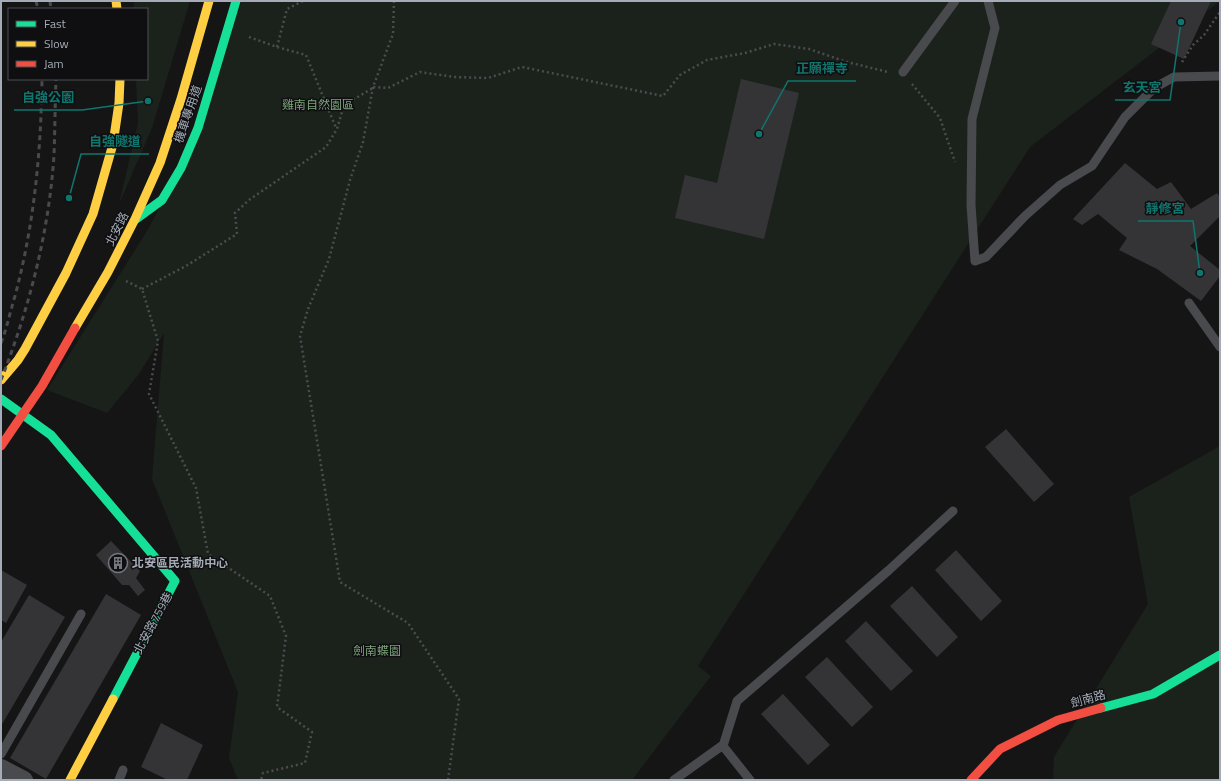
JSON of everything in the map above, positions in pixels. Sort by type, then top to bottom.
[{"type":"street","name":"北安路","points":[[1,446],[42,386],[108,272],[135,219],[160,163],[181,99],[209,1]]},
{"type":"street","name":"機車專用道","points":[[135,219],[162,200],[181,168],[198,128],[236,1]]},
{"type":"street","points":[[1,380],[25,349],[66,273],[93,214],[113,144],[119,104],[120,80]]},
{"type":"street","points":[[1,399],[22,415]]},
{"type":"street","name":"北安路759巷","points":[[22,415],[51,435],[175,581],[70,780]]},
{"type":"street","name":"劍南路","points":[[971,780],[1000,749],[1039,729],[1058,720],[1153,694],[1220,655]]},
{"type":"street","points":[[1,768],[24,780]]},
{"type":"lane","points":[[903,72],[955,1]]},
{"type":"lane","points":[[988,1],[995,28],[972,119],[971,206],[975,261],[986,257],[1025,216],[1060,185],[1092,166],[1125,117],[1154,88],[1174,77],[1220,76]]},
{"type":"lane","points":[[1189,303],[1220,347]]},
{"type":"lane","points":[[674,780],[723,745],[737,701],[889,570],[953,511]]},
{"type":"lane","points":[[1,754],[81,614]]},
{"type":"lane","points":[[723,745],[750,780]]},
{"type":"lane","points":[[120,780],[123,770]]},
{"type":"path","points":[[277,47],[287,9],[303,1]]},
{"type":"path","points":[[394,1],[393,34],[373,87],[363,142],[350,180],[329,259],[308,309],[300,336],[340,582],[408,623],[459,699],[448,780]]},
{"type":"path","points":[[1174,77],[1193,44],[1204,35],[1220,12]]},
{"type":"path","points":[[227,29],[277,47],[306,55],[337,129]]},
{"type":"path","points":[[142,289],[186,266],[237,234],[235,213],[249,200],[326,147],[337,129],[344,105],[373,87],[388,88],[420,72],[454,77],[488,78],[522,68],[663,96],[680,74],[707,60],[745,53],[774,44],[808,49],[884,72],[903,72],[940,118],[956,166]]},
{"type":"path","points":[[108,272],[142,289],[158,341],[149,394],[196,488],[208,554],[270,596],[286,636],[277,707],[312,732],[305,762],[263,773],[261,780]]},
{"type":"green space","points":[[134,1],[190,1],[152,128],[119,204],[138,123],[136,80],[148,80],[148,8],[134,8]]},
{"type":"green space","points":[[242,1],[1220,1],[1030,147],[698,666],[711,676],[632,780],[238,780],[229,758],[238,692],[152,479],[164,333],[139,374],[107,413],[47,390],[147,231],[168,192]]},
{"type":"green space","points":[[1220,446],[1220,780],[1053,780],[1054,757],[1148,604],[1129,497]]},
{"type":"building","points":[[1171,1],[1211,1],[1184,59],[1151,44]]},
{"type":"building","points":[[741,79],[799,93],[764,239],[675,218],[685,175],[717,183]]},
{"type":"building","points":[[1125,163],[1157,189],[1171,182],[1191,209],[1217,193],[1220,197],[1220,216],[1190,246],[1220,270],[1220,276],[1201,301],[1157,269],[1119,250],[1127,238],[1098,214],[1082,225],[1073,219]]},
{"type":"building","points":[[1006,429],[1054,484],[1034,502],[985,447]]},
{"type":"building","name":"北安區民活動中心","points":[[111,541],[140,571],[136,578],[145,590],[138,596],[129,585],[122,585],[96,555]]},
{"type":"building","points":[[956,550],[1002,601],[981,621],[935,570]]},
{"type":"building","points":[[1,570],[27,585],[6,623],[1,620]]},
{"type":"building","points":[[912,586],[958,637],[937,657],[890,606]]},
{"type":"building","points":[[106,594],[141,615],[46,779],[10,758]]},
{"type":"building","points":[[29,595],[65,617],[1,726],[1,642]]},
{"type":"building","points":[[866,621],[913,671],[891,691],[845,641]]},
{"type":"building","points":[[827,657],[873,707],[852,727],[805,677]]},
{"type":"building","points":[[783,694],[830,745],[808,765],[761,714]]},
{"type":"building","points":[[161,723],[203,745],[187,780],[168,780],[141,767]]},
{"type":"railway","points":[[36,1],[38,8]]},
{"type":"railway","points":[[50,1],[51,8]]},
{"type":"railway","points":[[1,343],[22,269],[32,216],[40,134],[42,80]]},
{"type":"railway","points":[[1,380],[29,298],[48,213],[54,155],[56,80]]},
{"type":"traffic: fast","points":[[136,219],[162,200],[181,168],[198,128],[236,1]]},
{"type":"traffic: fast","points":[[1,399],[51,435],[175,581],[113,699]]},
{"type":"traffic: fast","points":[[1101,708],[1153,694],[1220,655]]},
{"type":"traffic: slow","points":[[116,1],[117,8]]},
{"type":"traffic: slow","points":[[75,328],[108,272],[135,219],[160,163],[181,99],[209,1]]},
{"type":"traffic: slow","points":[[1,380],[25,349],[66,273],[93,214],[113,144],[119,103],[120,80]]},
{"type":"traffic: slow","points":[[70,780],[113,699]]},
{"type":"traffic: jam","points":[[1,446],[42,386],[75,328]]},
{"type":"traffic: jam","points":[[971,780],[1000,749],[1058,720],[1101,708]]},
{"type":"place","name":"玄天宮","points":[[1181,22]]},
{"type":"place","name":"自強公園","points":[[148,101]]},
{"type":"place","name":"正願禪寺","points":[[759,134]]},
{"type":"place","name":"自強隧道","points":[[69,198]]},
{"type":"place","name":"靜修宮","points":[[1200,273]]},
{"type":"place","name":"北安區民活動中心","points":[[118,563]]},
{"type":"park label","name":"雞南自然園區","points":[[318,105]]},
{"type":"park label","name":"劍南蝶園","points":[[377,651]]}]
